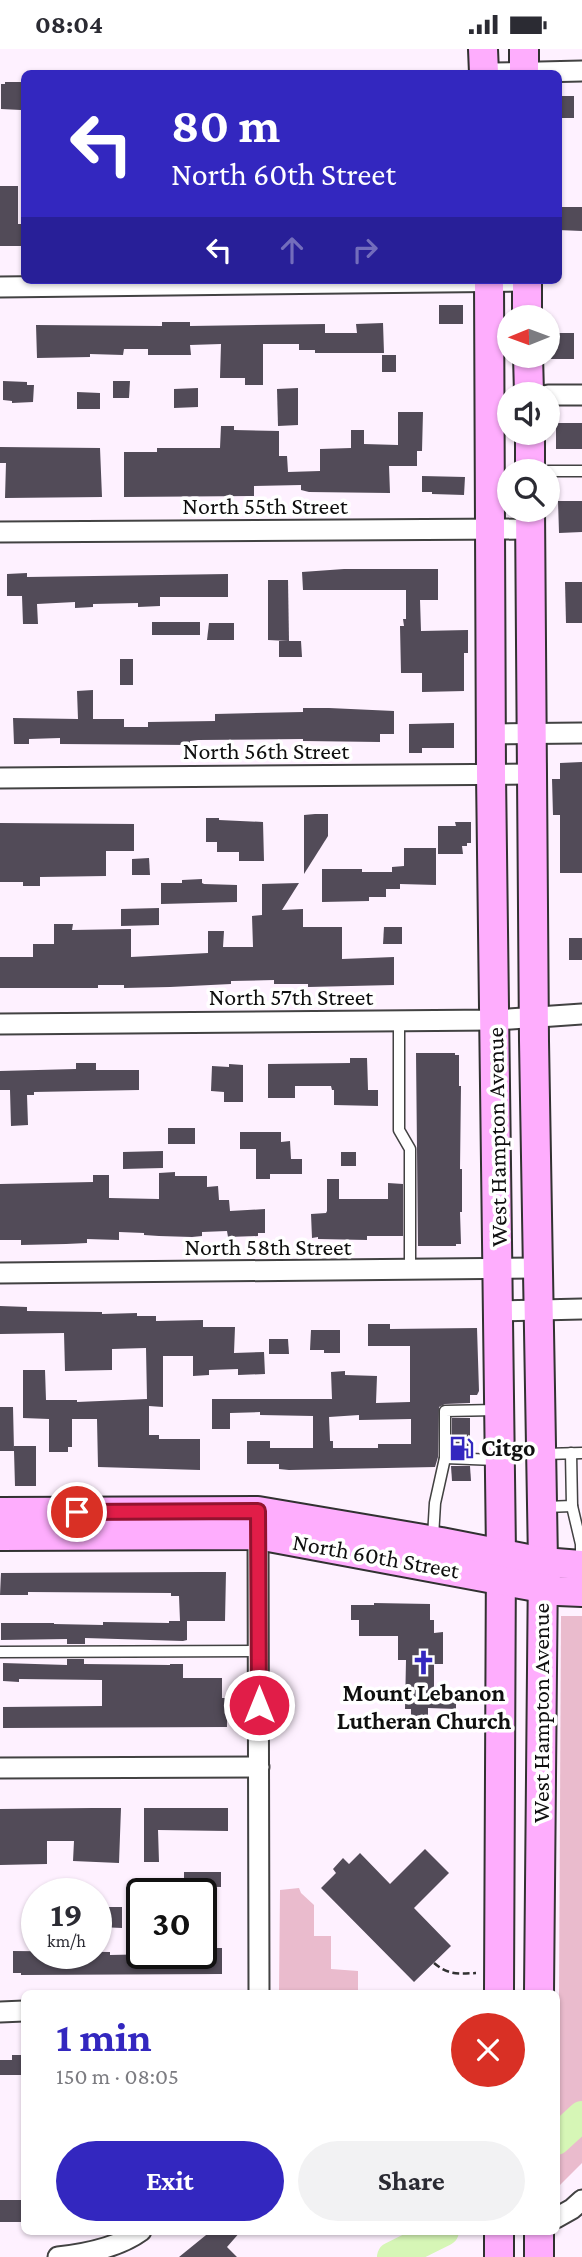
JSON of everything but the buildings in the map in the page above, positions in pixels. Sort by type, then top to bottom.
[{"type":"main road","points":[[483,49],[484,70]]},
{"type":"main road","name":"West Hampton Avenue","points":[[489,284],[499,382]]},
{"type":"main road","points":[[527,284],[527,305]]},
{"type":"main road","name":"West Hampton Avenue","points":[[497,440],[491,529],[491,774],[500,1461],[499,1990]]},
{"type":"main road","name":"West Hampton Avenue","points":[[531,522],[534,1017],[542,1507],[538,1990]]},
{"type":"main road","name":"North 60th Street","points":[[0,1512],[258,1523],[433,1541],[500,1566]]},
{"type":"main road","name":"North 60th Street","points":[[0,1536],[258,1523],[542,1575],[582,1574]]},
{"type":"main road","points":[[539,2235],[539,2257]]},
{"type":"street","points":[[505,70],[524,65],[582,71]]},
{"type":"street","points":[[0,287],[244,284]]},
{"type":"street","points":[[560,395],[582,395]]},
{"type":"street","name":"North 55th Street","points":[[0,532],[491,529],[519,522]]},
{"type":"street","points":[[492,734],[582,733]]},
{"type":"street","name":"North 56th Street","points":[[0,778],[532,774]]},
{"type":"street","name":"North 57th Street","points":[[0,1024],[495,1020],[582,1014]]},
{"type":"street","name":"North 58th Street","points":[[0,1273],[537,1268]]},
{"type":"street","points":[[498,1311],[582,1310]]},
{"type":"street","points":[[258,1523],[259,1990]]},
{"type":"street","points":[[0,1768],[259,1767]]},
{"type":"street","points":[[0,2012],[21,2011]]},
{"type":"street","points":[[560,2216],[582,2200]]},
{"type":"street","points":[[58,2257],[128,2241],[136,2235]]},
{"type":"lane","points":[[560,471],[582,471]]},
{"type":"lane","points":[[399,1021],[399,1130],[410,1149],[410,1270]]},
{"type":"lane","points":[[433,1541],[435,1503],[444,1458],[445,1411],[499,1409]]},
{"type":"lane","points":[[541,1454],[577,1453],[572,1506],[580,1528],[582,1574]]},
{"type":"lane","points":[[444,1458],[500,1461]]},
{"type":"lane","points":[[542,1507],[572,1506]]},
{"type":"lane","points":[[0,1652],[259,1651]]},
{"type":"path","points":[[434,1963],[453,1974],[479,1973]]},
{"type":"shaded area","points":[[561,1616],[582,1616],[582,2163],[560,2185]]},
{"type":"shaded area","points":[[299,1888],[314,1905],[314,1936],[331,1936],[331,1969],[358,1971],[358,1990],[279,1990],[280,1890]]},
{"type":"waterway","points":[[560,2136],[582,2116]]},
{"type":"waterway","points":[[392,2257],[436,2235]]},
{"type":"place","name":"Citgo","points":[[461,1448]]},
{"type":"place","name":"Mount Lebanon Lutheran Church","points":[[424,1662]]},
{"type":"route","points":[[77,1512],[258,1511],[259,1705]]}]
